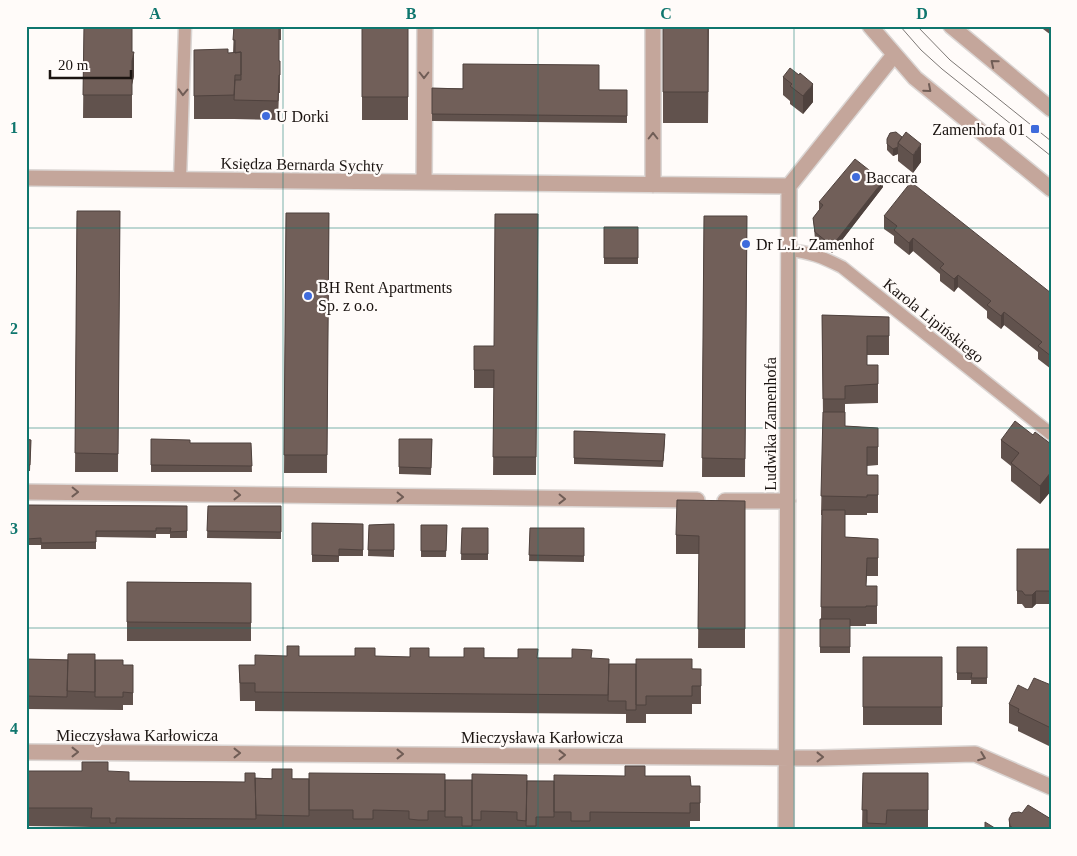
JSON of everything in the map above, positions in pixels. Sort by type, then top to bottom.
[{"type":"street","points":[[424,26],[424,182]]},
{"type":"street","points":[[653,26],[653,184]]},
{"type":"street","points":[[870,26],[915,78],[1051,188]]},
{"type":"street","points":[[951,26],[1051,109]]},
{"type":"street","points":[[789,186],[894,54]]},
{"type":"street","name":"Księdza Bernarda Sychty","points":[[26,178],[789,186]]},
{"type":"street","name":"Ludwika Zamenhofa","points":[[786,830],[789,186]]},
{"type":"street","points":[[26,492],[788,501]]},
{"type":"street","name":"Mieczysława Karłowicza","points":[[26,752],[820,758],[975,754],[1051,787]]},
{"type":"lane","points":[[180,180],[185,26]]},
{"type":"lane","name":"Karola Lipińskiego","points":[[788,250],[804,251],[817,255],[842,267],[1051,434]]},
{"type":"building","points":[[84,26],[132,26],[132,52],[134,52],[132,61],[132,95],[83,95]]},
{"type":"building","points":[[234,26],[279,26],[280,75],[278,101],[234,100],[235,80],[241,80],[241,52],[235,53],[235,40],[233,40]]},
{"type":"building","points":[[362,26],[408,26],[408,97],[362,97]]},
{"type":"building","points":[[663,26],[708,26],[708,92],[663,92]]},
{"type":"building","points":[[228,49],[228,53],[241,52],[241,75],[235,75],[234,95],[194,96],[194,50]]},
{"type":"building","points":[[463,64],[599,65],[599,90],[627,90],[627,116],[432,114],[432,88],[463,89]]},
{"type":"building","points":[[790,68],[799,75],[800,73],[813,84],[803,96],[790,86],[792,84],[783,77]]},
{"type":"building","points":[[896,132],[902,137],[898,147],[893,149],[887,144],[887,139],[890,133]]},
{"type":"building","points":[[906,132],[921,144],[913,155],[898,143]]},
{"type":"building","points":[[855,159],[883,181],[832,246],[815,232],[813,218],[823,205],[819,202]]},
{"type":"building","points":[[911,182],[1051,293],[1051,356],[1038,346],[1042,342],[1004,312],[1001,316],[987,305],[991,301],[958,275],[954,279],[940,268],[944,264],[913,238],[909,243],[894,230],[897,226],[884,216]]},
{"type":"building","points":[[77,211],[120,211],[118,454],[75,453]]},
{"type":"building","points":[[286,213],[329,213],[327,455],[284,455]]},
{"type":"building","points":[[495,214],[538,214],[536,457],[493,457],[494,370],[474,370],[474,346],[494,346]]},
{"type":"building","points":[[704,216],[747,216],[745,459],[702,458]]},
{"type":"building","points":[[604,227],[638,227],[638,258],[604,258]]},
{"type":"building","points":[[822,315],[889,317],[889,336],[867,336],[867,365],[878,365],[878,384],[845,386],[845,399],[823,399]]},
{"type":"building","points":[[823,412],[845,412],[845,426],[878,428],[878,447],[867,447],[867,475],[878,475],[878,495],[867,495],[867,497],[821,496]]},
{"type":"building","points":[[1015,421],[1033,435],[1035,432],[1051,444],[1051,472],[1040,486],[1011,463],[1019,453],[1001,440]]},
{"type":"building","points":[[574,431],[665,434],[663,461],[574,458]]},
{"type":"building","points":[[26,439],[31,440],[30,465],[26,465]]},
{"type":"building","points":[[151,439],[190,440],[190,443],[251,443],[252,466],[151,465]]},
{"type":"building","points":[[399,439],[432,439],[431,468],[399,467]]},
{"type":"building","points":[[677,500],[745,501],[745,629],[698,629],[699,536],[676,535]]},
{"type":"building","points":[[26,505],[187,506],[187,531],[170,532],[171,528],[156,528],[156,531],[96,531],[96,542],[41,543],[41,538],[27,539]]},
{"type":"building","points":[[208,506],[281,506],[281,532],[207,531]]},
{"type":"building","points":[[822,510],[845,510],[845,537],[878,539],[878,558],[867,558],[866,586],[877,586],[877,606],[821,607]]},
{"type":"building","points":[[312,523],[363,524],[363,550],[339,549],[339,556],[312,555]]},
{"type":"building","points":[[394,524],[394,550],[368,550],[369,525]]},
{"type":"building","points":[[421,525],[447,525],[446,551],[421,551]]},
{"type":"building","points":[[462,528],[488,528],[488,554],[461,554]]},
{"type":"building","points":[[530,528],[584,528],[584,556],[529,555]]},
{"type":"building","points":[[1017,549],[1051,549],[1051,591],[1036,591],[1032,595],[1025,595],[1022,591],[1017,591]]},
{"type":"building","points":[[127,582],[251,583],[251,623],[127,622]]},
{"type":"building","points":[[820,619],[850,619],[850,647],[820,647]]},
{"type":"building","points":[[287,646],[299,646],[299,656],[355,656],[355,648],[375,648],[375,656],[410,657],[410,648],[429,648],[429,657],[464,657],[464,648],[484,648],[484,658],[518,658],[518,649],[538,649],[537,658],[572,658],[572,649],[592,650],[591,658],[609,659],[608,695],[255,692],[255,683],[240,683],[239,665],[255,665],[255,655],[287,656]]},
{"type":"building","points":[[957,647],[987,647],[987,678],[971,678],[972,673],[957,673]]},
{"type":"building","points":[[68,654],[95,654],[95,692],[67,691]]},
{"type":"building","points":[[863,657],[942,657],[942,707],[863,707]]},
{"type":"building","points":[[26,659],[68,660],[67,697],[26,696]]},
{"type":"building","points":[[636,659],[692,659],[692,669],[701,669],[701,686],[692,686],[692,696],[646,696],[646,705],[636,705]]},
{"type":"building","points":[[95,660],[123,660],[123,665],[133,665],[133,693],[123,692],[123,697],[95,697]]},
{"type":"building","points":[[609,664],[636,664],[636,710],[626,710],[626,701],[608,701]]},
{"type":"building","points":[[1034,678],[1051,685],[1051,728],[1018,712],[1019,709],[1009,704],[1018,685],[1028,690]]},
{"type":"building","points":[[82,762],[108,762],[108,771],[129,772],[129,781],[245,782],[245,773],[255,773],[256,819],[116,818],[116,823],[110,823],[110,818],[91,818],[92,808],[26,808],[26,771],[82,771]]},
{"type":"building","points":[[625,766],[645,766],[645,776],[690,776],[691,786],[700,786],[700,803],[690,803],[690,813],[590,812],[590,821],[571,821],[571,812],[554,812],[554,775],[625,776]]},
{"type":"building","points":[[272,769],[292,769],[292,779],[309,779],[309,816],[256,815],[255,778],[272,779]]},
{"type":"building","points":[[309,773],[445,774],[445,811],[428,811],[428,820],[418,820],[409,819],[409,811],[373,810],[373,819],[353,819],[353,810],[309,810]]},
{"type":"building","points":[[863,773],[928,773],[928,810],[887,810],[886,824],[867,823],[867,810],[862,810]]},
{"type":"building","points":[[472,774],[527,775],[526,821],[517,820],[517,812],[481,811],[481,820],[472,820]]},
{"type":"building","points":[[445,780],[472,780],[472,826],[462,826],[462,817],[445,817]]},
{"type":"building","points":[[527,781],[554,781],[554,817],[536,817],[536,826],[526,826]]},
{"type":"building","points":[[1028,805],[1051,819],[1051,830],[1012,830],[1009,819],[1012,813],[1022,813]]},
{"type":"building","points":[[985,822],[998,830],[985,830]]},
{"type":"tram line","points":[[900,26],[921,50],[942,69],[1051,156]]},
{"type":"tram line","points":[[917,26],[950,60],[1051,141]]},
{"type":"place","name":"U Dorki","points":[[266,116]]},
{"type":"place","name":"Zamenhofa 01","points":[[1035,129]]},
{"type":"place","name":"Baccara","points":[[856,177]]},
{"type":"place","name":"Dr L.L. Zamenhof","points":[[746,244]]},
{"type":"place","name":"BH Rent Apartments Sp. z o.o.","points":[[308,296]]}]
